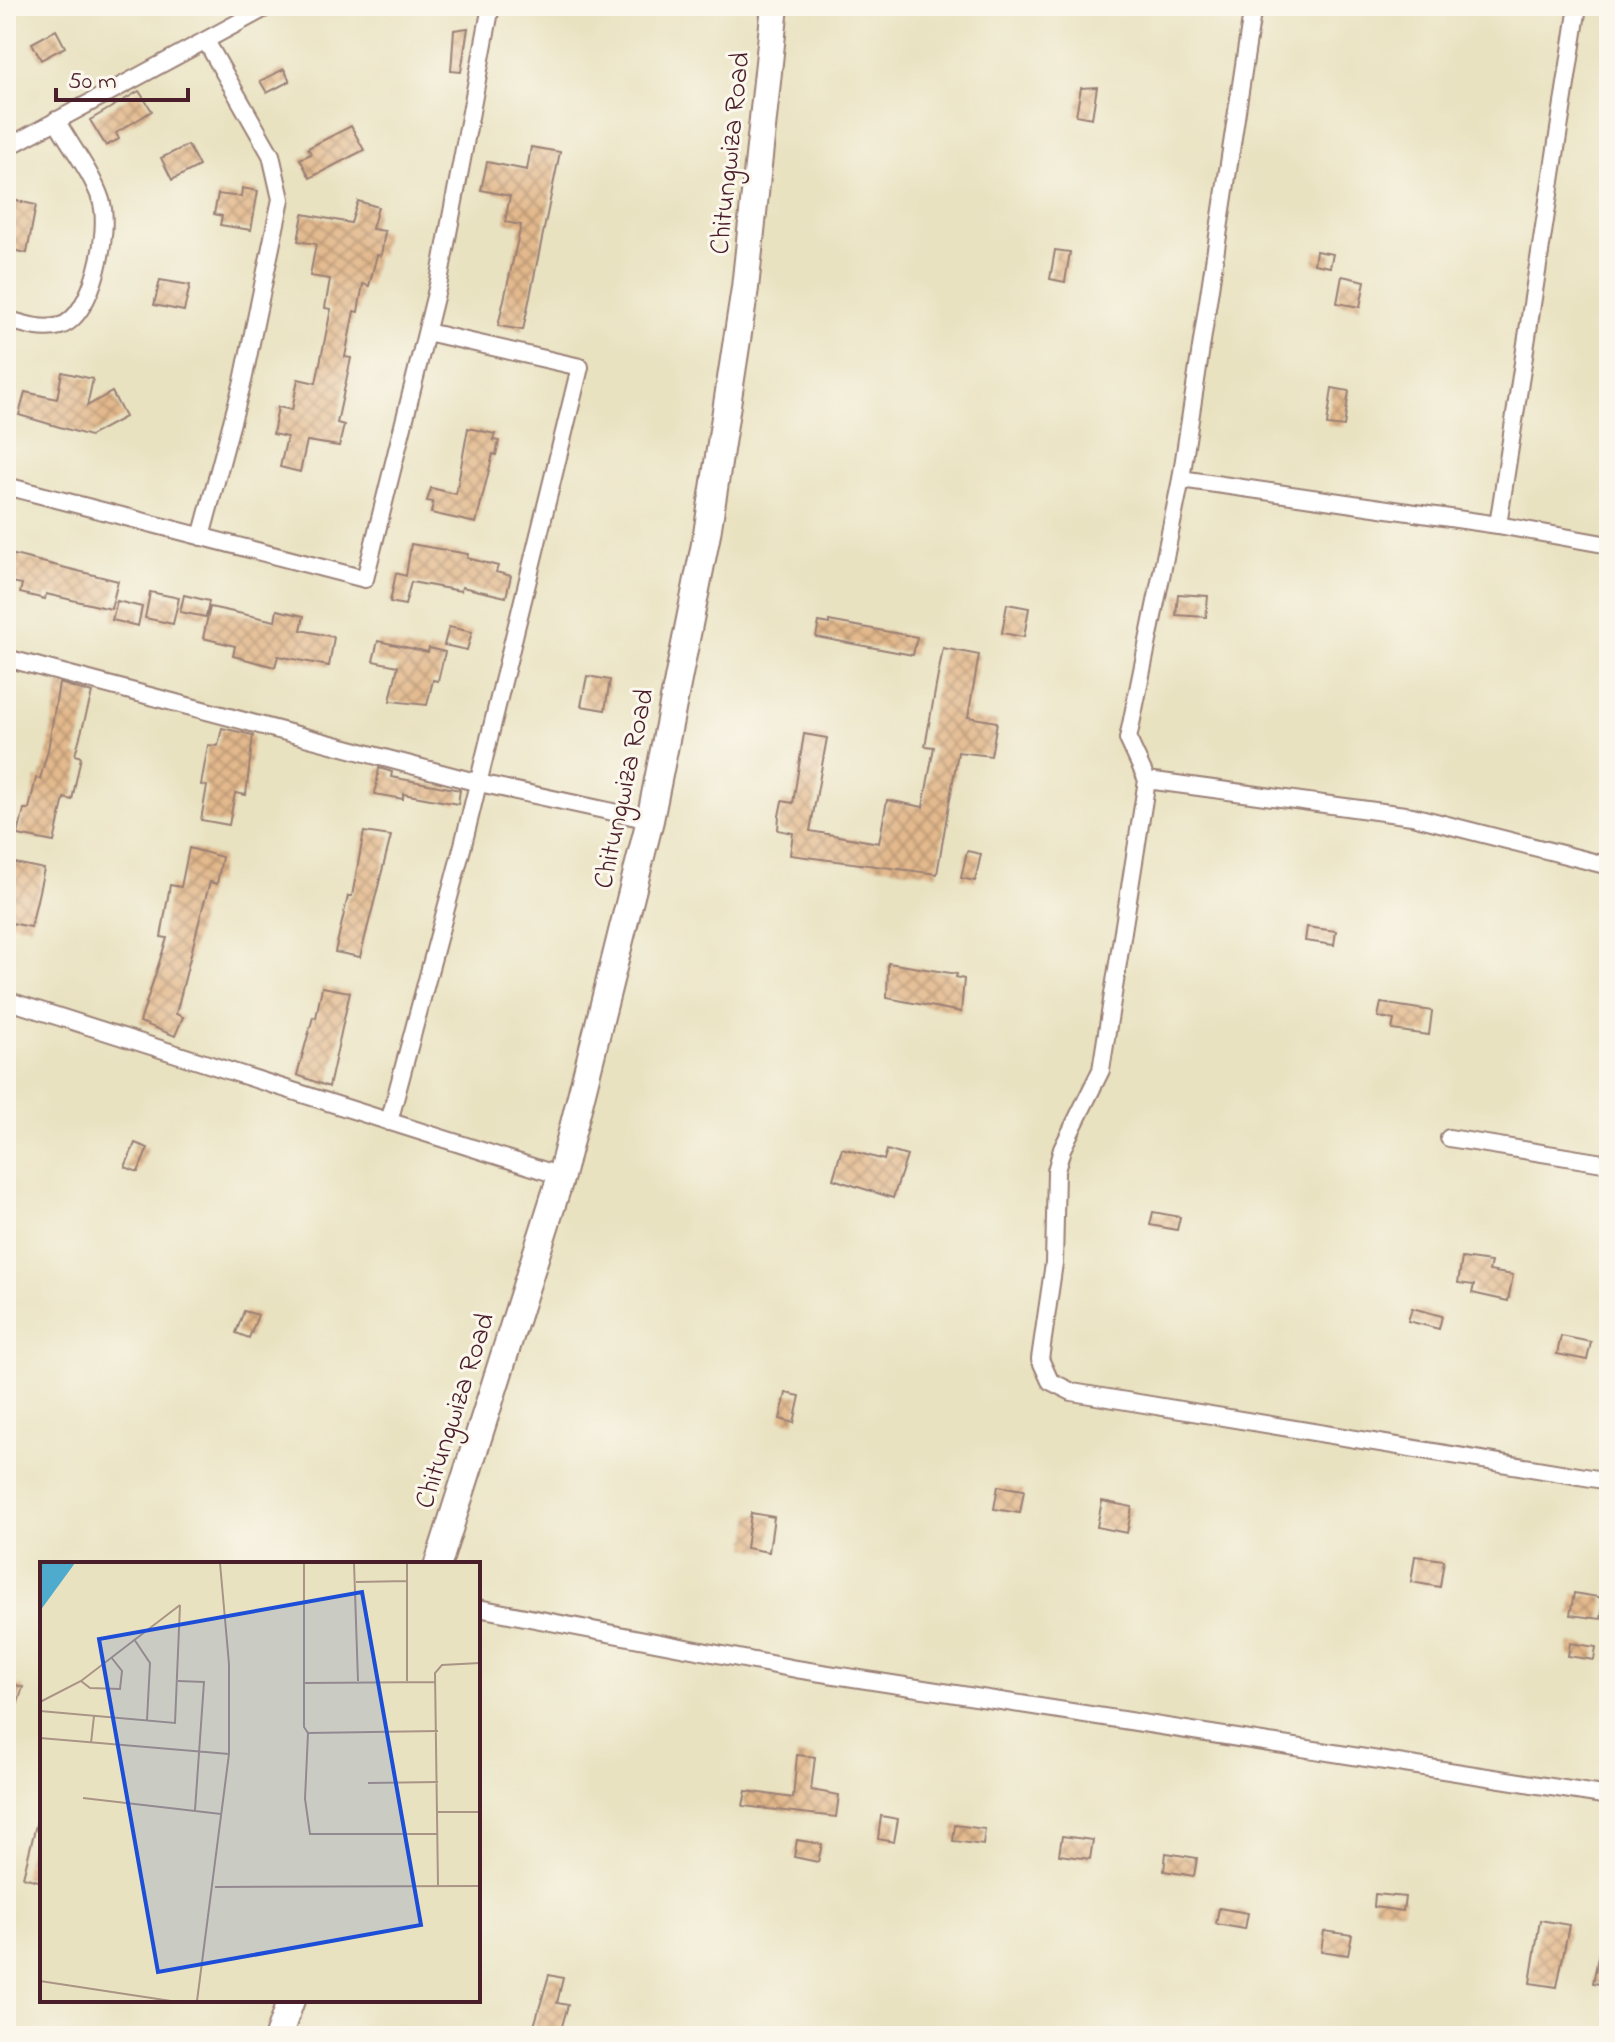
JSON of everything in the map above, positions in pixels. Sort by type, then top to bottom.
[{"type":"main road","name":"Chitungwiza Road","points":[[439,1562],[561,1176],[650,820],[707,534],[745,288],[775,6]]},
{"type":"main road","points":[[278,2036],[290,2002]]},
{"type":"street","points":[[6,148],[269,6]]},
{"type":"street","points":[[6,486],[365,579],[445,256],[491,6]]},
{"type":"street","points":[[1253,6],[1181,479],[1128,739],[1147,780],[1101,1070],[1067,1139],[1056,1171],[1054,1263],[1040,1347],[1043,1371],[1050,1381],[1072,1392],[1609,1481]]},
{"type":"street","points":[[1498,525],[1578,6]]},
{"type":"street","points":[[201,537],[243,381],[281,199],[271,155],[206,41]]},
{"type":"street","points":[[6,319],[43,328],[60,326],[74,319],[83,307],[102,247],[105,215],[100,198],[56,120]]},
{"type":"street","points":[[389,1122],[479,783],[580,367],[427,332]]},
{"type":"street","points":[[1181,479],[1498,525],[1609,545]]},
{"type":"street","points":[[6,658],[479,783],[650,820]]},
{"type":"street","points":[[1147,780],[1412,816],[1609,866]]},
{"type":"street","points":[[6,1000],[236,1070],[561,1176]]},
{"type":"street","points":[[1449,1138],[1609,1164]]},
{"type":"street","points":[[480,1608],[796,1669],[1609,1796]]},
{"type":"building","points":[[468,28],[461,72],[451,71],[454,30]]},
{"type":"building","points":[[56,30],[65,47],[41,60],[32,43]]},
{"type":"building","points":[[284,69],[290,81],[267,93],[260,81]]},
{"type":"building","points":[[1097,87],[1092,118],[1076,115],[1081,88]]},
{"type":"building","points":[[139,91],[152,111],[116,133],[119,139],[106,146],[90,120]]},
{"type":"building","points":[[351,126],[364,150],[310,178],[300,159],[311,154],[308,148]]},
{"type":"building","points":[[188,145],[199,166],[172,180],[161,158]]},
{"type":"building","points":[[531,147],[560,152],[523,330],[498,326],[521,225],[505,222],[510,196],[481,190],[487,162],[527,170]]},
{"type":"building","points":[[242,188],[258,191],[251,230],[220,225],[222,216],[214,214],[218,194],[241,197]]},
{"type":"building","points":[[13,200],[36,205],[27,253],[6,249]]},
{"type":"building","points":[[358,201],[378,207],[372,229],[385,231],[381,256],[377,255],[369,286],[363,284],[358,312],[354,311],[345,357],[351,358],[337,423],[344,425],[339,446],[307,441],[300,472],[280,467],[287,437],[273,434],[278,407],[292,410],[298,379],[316,383],[331,309],[325,308],[330,279],[310,276],[316,244],[298,241],[303,214],[351,223]]},
{"type":"building","points":[[1055,250],[1070,252],[1065,282],[1050,279]]},
{"type":"building","points":[[1316,251],[1333,254],[1330,267],[1314,264]]},
{"type":"building","points":[[1342,276],[1365,281],[1360,307],[1337,303]]},
{"type":"building","points":[[160,280],[190,285],[184,311],[154,305]]},
{"type":"building","points":[[62,372],[93,379],[87,406],[112,392],[125,417],[90,436],[19,415],[25,392],[57,399]]},
{"type":"building","points":[[1332,388],[1349,391],[1344,427],[1327,425]]},
{"type":"building","points":[[468,428],[495,434],[493,440],[499,441],[476,523],[431,513],[433,502],[427,501],[431,488],[456,494]]},
{"type":"building","points":[[411,544],[468,554],[467,558],[498,566],[496,572],[511,576],[506,597],[462,587],[461,591],[411,582],[405,605],[390,602],[396,573],[406,576]]},
{"type":"building","points":[[6,553],[118,581],[111,609],[46,594],[45,599],[20,593],[22,584],[6,581]]},
{"type":"building","points":[[150,592],[179,598],[173,624],[145,618]]},
{"type":"building","points":[[1178,594],[1208,596],[1206,617],[1176,615]]},
{"type":"building","points":[[184,595],[209,601],[206,617],[180,612]]},
{"type":"building","points":[[117,601],[142,607],[138,626],[112,620]]},
{"type":"building","points":[[1007,604],[1029,608],[1024,637],[1002,633]]},
{"type":"building","points":[[210,607],[275,621],[277,610],[304,616],[301,630],[334,637],[329,666],[278,656],[275,667],[233,656],[235,646],[203,638]]},
{"type":"building","points":[[829,621],[917,637],[913,655],[816,637],[819,622],[829,624]]},
{"type":"building","points":[[449,627],[472,632],[467,650],[444,645]]},
{"type":"building","points":[[378,641],[428,652],[429,648],[445,652],[438,681],[433,680],[427,705],[390,701],[398,666],[373,661]]},
{"type":"building","points":[[943,648],[979,655],[968,717],[997,722],[991,756],[958,752],[937,874],[790,855],[793,833],[778,830],[779,816],[782,801],[793,803],[804,734],[827,738],[810,831],[879,843],[887,800],[923,807],[934,747],[925,746]]},
{"type":"building","points":[[587,676],[610,680],[605,710],[581,706]]},
{"type":"building","points":[[59,683],[92,693],[75,755],[81,757],[72,800],[64,798],[54,842],[18,835],[24,809],[29,809],[36,778],[40,779],[48,750]]},
{"type":"building","points":[[222,728],[253,735],[246,795],[235,793],[229,825],[201,820],[207,786],[201,785],[208,745],[218,746]]},
{"type":"building","points":[[379,768],[392,772],[391,777],[460,790],[458,804],[403,794],[403,799],[375,794]]},
{"type":"building","points":[[364,832],[391,836],[360,957],[335,952],[348,896],[352,896]]},
{"type":"building","points":[[189,848],[222,857],[217,884],[210,882],[202,910],[176,1014],[183,1017],[175,1036],[140,1022],[167,938],[161,937],[170,885],[181,887]]},
{"type":"building","points":[[967,851],[981,854],[975,881],[961,878]]},
{"type":"building","points":[[10,862],[44,869],[31,927],[6,922]]},
{"type":"building","points":[[1307,927],[1336,931],[1334,945],[1305,941]]},
{"type":"building","points":[[888,963],[957,974],[956,977],[964,979],[961,1012],[887,998]]},
{"type":"building","points":[[322,987],[350,992],[329,1087],[297,1075],[313,1017],[316,1018]]},
{"type":"building","points":[[1381,1003],[1432,1011],[1429,1035],[1392,1030],[1394,1020],[1378,1017]]},
{"type":"building","points":[[135,1143],[148,1148],[138,1172],[125,1167]]},
{"type":"building","points":[[842,1148],[884,1160],[887,1150],[907,1156],[893,1198],[833,1179]]},
{"type":"building","points":[[1153,1212],[1180,1217],[1177,1230],[1150,1225]]},
{"type":"building","points":[[1462,1258],[1491,1262],[1489,1271],[1513,1275],[1508,1301],[1472,1293],[1474,1285],[1458,1283]]},
{"type":"building","points":[[1412,1308],[1442,1316],[1439,1329],[1408,1321]]},
{"type":"building","points":[[244,1311],[258,1315],[249,1338],[236,1333]]},
{"type":"building","points":[[1561,1336],[1591,1342],[1587,1360],[1557,1354]]},
{"type":"building","points":[[786,1393],[800,1396],[794,1423],[780,1419]]},
{"type":"building","points":[[998,1486],[1024,1490],[1020,1513],[994,1509]]},
{"type":"building","points":[[1102,1501],[1132,1507],[1127,1533],[1097,1527]]},
{"type":"building","points":[[751,1513],[774,1517],[769,1552],[746,1548]]},
{"type":"building","points":[[1415,1556],[1444,1560],[1440,1587],[1411,1582]]},
{"type":"building","points":[[1574,1593],[1604,1598],[1601,1619],[1570,1615]]},
{"type":"building","points":[[1570,1643],[1596,1647],[1594,1660],[1568,1656]]},
{"type":"building","points":[[6,1682],[23,1687],[9,1731],[6,1731]]},
{"type":"building","points":[[797,1755],[815,1757],[811,1790],[839,1795],[836,1817],[743,1806],[746,1791],[793,1798]]},
{"type":"building","points":[[881,1816],[898,1819],[894,1842],[878,1839]]},
{"type":"building","points":[[37,1821],[40,1822],[40,1881],[23,1877]]},
{"type":"building","points":[[955,1825],[985,1829],[983,1845],[953,1841]]},
{"type":"building","points":[[1062,1836],[1093,1840],[1090,1859],[1059,1855]]},
{"type":"building","points":[[797,1840],[822,1844],[818,1862],[794,1857]]},
{"type":"building","points":[[1166,1853],[1197,1858],[1194,1876],[1164,1871]]},
{"type":"building","points":[[1375,1894],[1405,1897],[1403,1911],[1374,1907]]},
{"type":"building","points":[[1219,1908],[1248,1913],[1245,1929],[1216,1924]]},
{"type":"building","points":[[1540,1920],[1569,1925],[1557,1987],[1530,1983]]},
{"type":"building","points":[[1324,1931],[1352,1935],[1348,1955],[1321,1951]]},
{"type":"building","points":[[1602,1936],[1609,1937],[1607,1985],[1593,1983]]},
{"type":"building","points":[[549,1975],[563,1978],[557,2003],[568,2005],[560,2033],[534,2026]]}]
